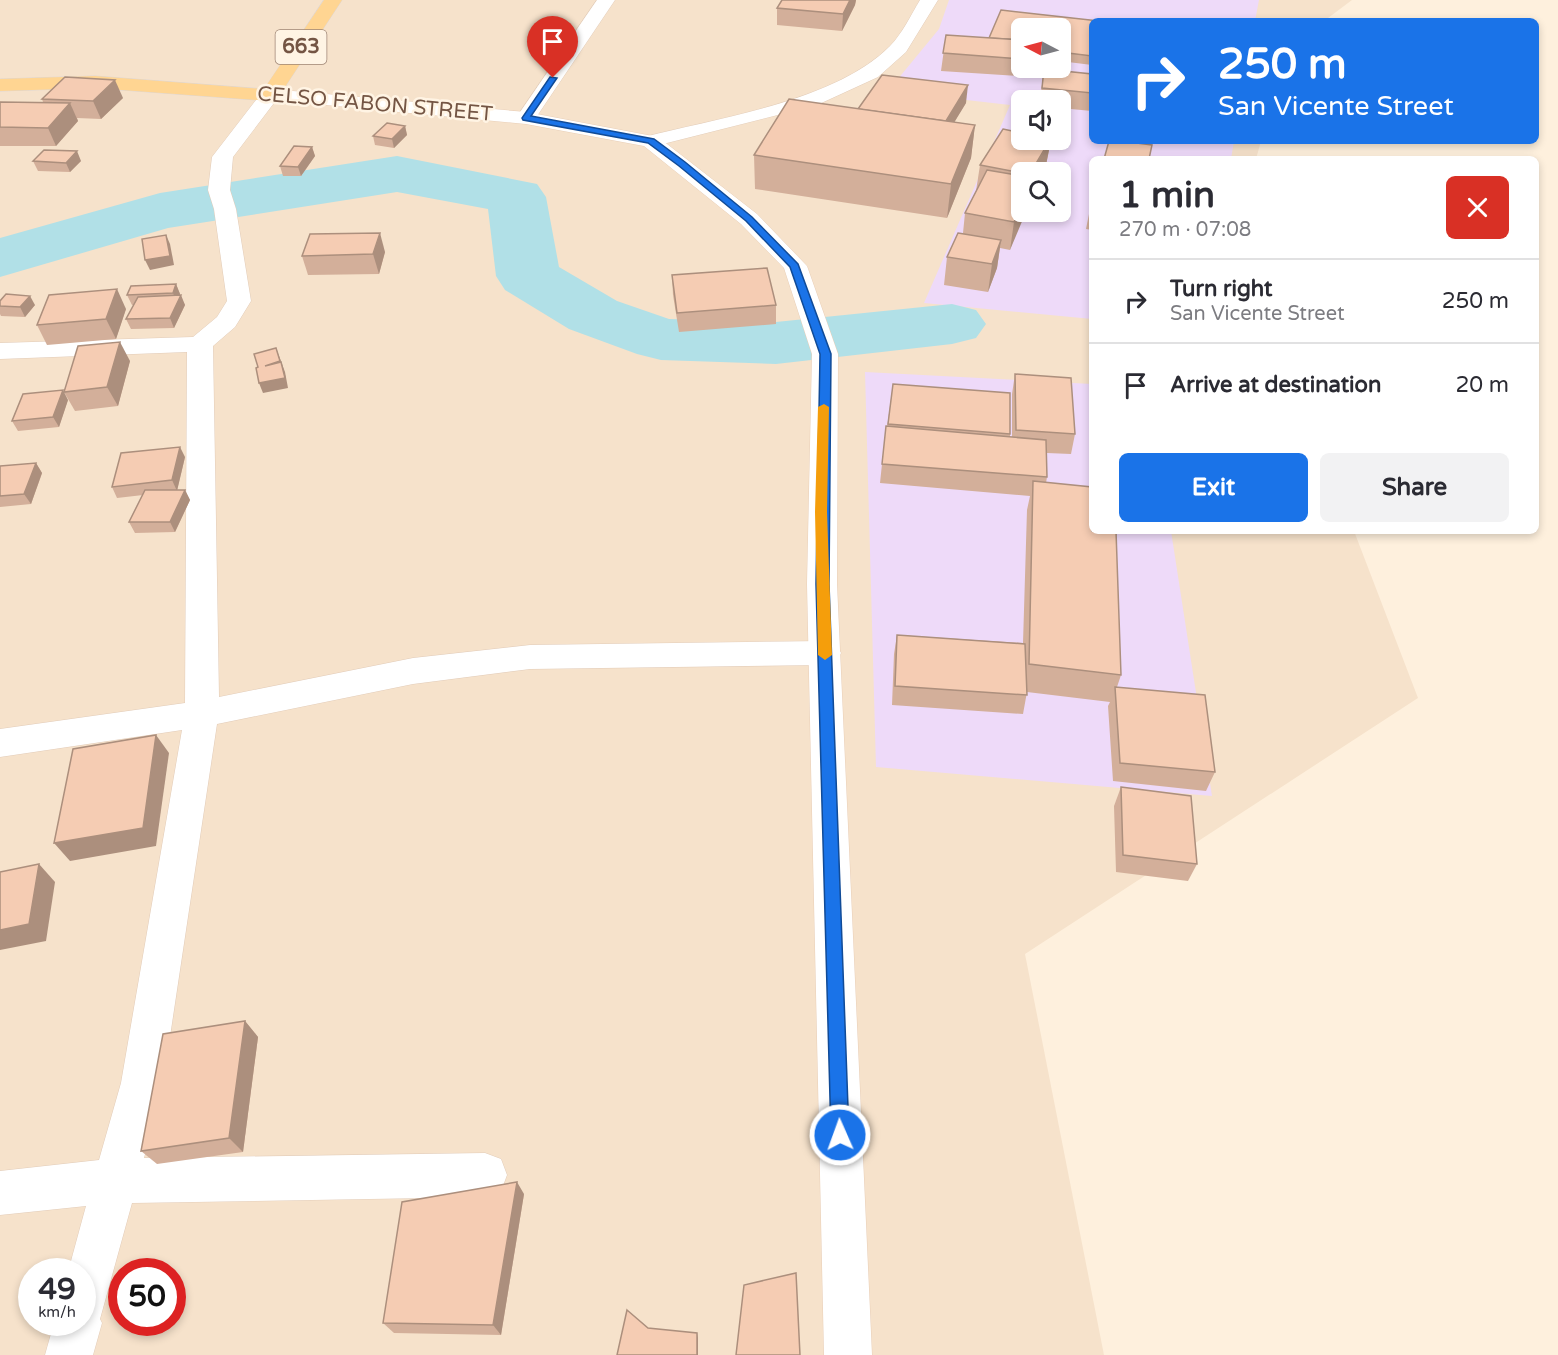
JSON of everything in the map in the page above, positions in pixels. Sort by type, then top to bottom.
[{"type":"main road","name":"663","points":[[270,95],[333,0]]},
{"type":"main road","name":"CELSO FABON STREET","points":[[0,85],[94,82],[270,95]]},
{"type":"street","points":[[526,118],[606,0]]},
{"type":"street","points":[[651,141],[810,101],[872,74],[898,48],[929,0]]},
{"type":"street","name":"CELSO FABON STREET","points":[[270,95],[526,118],[651,141],[749,219],[795,266],[821,341],[821,512],[848,1355]]},
{"type":"street","points":[[0,351],[200,344],[226,322],[239,301],[222,199],[224,158],[270,95]]},
{"type":"street","points":[[95,1258],[142,1083],[202,714],[200,344]]},
{"type":"street","points":[[0,743],[202,714],[413,671],[530,657],[825,654]]},
{"type":"street","points":[[0,1193],[116,1181],[485,1175]]},
{"type":"street","points":[[69,1355],[74,1336]]},
{"type":"shaded area","points":[[0,0],[1352,0],[1328,18],[1089,18],[1089,144],[1260,144],[1257,156],[1089,156],[1089,534],[1355,534],[1418,698],[1025,954],[1104,1355],[0,1355]]},
{"type":"shaded area","points":[[949,0],[1259,0],[1256,18],[1089,18],[1089,144],[1234,144],[1232,156],[1089,156],[1089,319],[924,303],[1010,105],[888,91],[939,29]]},
{"type":"shaded area","points":[[865,372],[1089,384],[1089,534],[1171,534],[1212,796],[876,767]]},
{"type":"building","points":[[782,0],[850,0],[843,14],[777,8]]},
{"type":"building","points":[[1001,10],[1089,20],[1089,56],[1071,53],[1071,18],[1011,18],[1011,39],[989,38]]},
{"type":"building","points":[[946,35],[1011,39],[1011,58],[943,53]]},
{"type":"building","points":[[1071,72],[1089,74],[1089,93],[1042,88],[1043,78],[1071,78]]},
{"type":"building","points":[[882,75],[968,85],[946,121],[858,109]]},
{"type":"building","points":[[65,77],[115,80],[93,101],[42,99]]},
{"type":"building","points":[[789,99],[975,125],[951,184],[754,155]]},
{"type":"building","points":[[0,102],[70,103],[48,128],[0,127]]},
{"type":"building","points":[[387,123],[405,126],[392,139],[373,136]]},
{"type":"building","points":[[1003,129],[1011,131],[1011,150],[1044,150],[1037,162],[1011,162],[1011,171],[980,165]]},
{"type":"building","points":[[1108,144],[1152,145],[1150,156],[1105,156]]},
{"type":"building","points":[[294,146],[312,147],[298,167],[280,166]]},
{"type":"building","points":[[44,150],[77,151],[66,163],[33,161]]},
{"type":"building","points":[[987,170],[1011,174],[1011,221],[965,213]]},
{"type":"building","points":[[380,233],[373,254],[302,256],[310,234]]},
{"type":"building","points":[[958,233],[1001,240],[992,264],[947,257]]},
{"type":"building","points":[[166,235],[170,256],[145,260],[142,239]]},
{"type":"building","points":[[767,268],[776,305],[677,313],[672,275]]},
{"type":"building","points":[[176,284],[173,293],[127,295],[131,286]]},
{"type":"building","points":[[117,289],[106,319],[37,325],[49,295]]},
{"type":"building","points":[[6,294],[30,296],[20,307],[0,306],[0,301]]},
{"type":"building","points":[[181,295],[170,318],[126,319],[138,297]]},
{"type":"building","points":[[120,342],[107,387],[64,392],[78,346]]},
{"type":"building","points":[[276,348],[280,361],[265,366],[281,362],[285,378],[259,383],[254,354]]},
{"type":"building","points":[[1015,374],[1071,378],[1075,434],[1016,430]]},
{"type":"building","points":[[893,384],[1010,393],[1010,434],[888,424]]},
{"type":"building","points":[[63,390],[53,417],[12,421],[23,394]]},
{"type":"building","points":[[886,426],[1046,440],[1047,477],[882,464]]},
{"type":"building","points":[[180,447],[172,480],[112,487],[121,453]]},
{"type":"building","points":[[36,463],[24,494],[0,496],[0,466]]},
{"type":"building","points":[[1033,481],[1089,487],[1089,534],[1116,534],[1121,675],[1029,664]]},
{"type":"building","points":[[145,490],[185,490],[170,522],[129,522]]},
{"type":"building","points":[[897,635],[1025,644],[1027,695],[895,686]]},
{"type":"building","points":[[1115,687],[1205,695],[1215,772],[1120,763]]},
{"type":"building","points":[[156,735],[143,828],[54,843],[73,749]]},
{"type":"building","points":[[1121,787],[1191,796],[1197,864],[1123,855]]},
{"type":"building","points":[[39,864],[29,924],[0,930],[0,872]]},
{"type":"building","points":[[245,1021],[229,1138],[141,1151],[163,1034]]},
{"type":"building","points":[[517,1182],[493,1325],[383,1323],[402,1202]]},
{"type":"building","points":[[796,1273],[800,1355],[736,1355],[744,1285]]},
{"type":"building","points":[[627,1310],[648,1328],[697,1333],[697,1355],[617,1355]]},
{"type":"waterway","points":[[0,258],[160,211],[397,174],[516,197],[528,276],[593,315],[661,339],[776,343],[952,324]]},
{"type":"slow traffic","points":[[824,407],[821,512],[825,655]]},
{"type":"route","points":[[553,78],[526,118],[651,141],[682,164],[749,219],[795,266],[825,354],[821,512],[822,584],[840,1135]]}]
